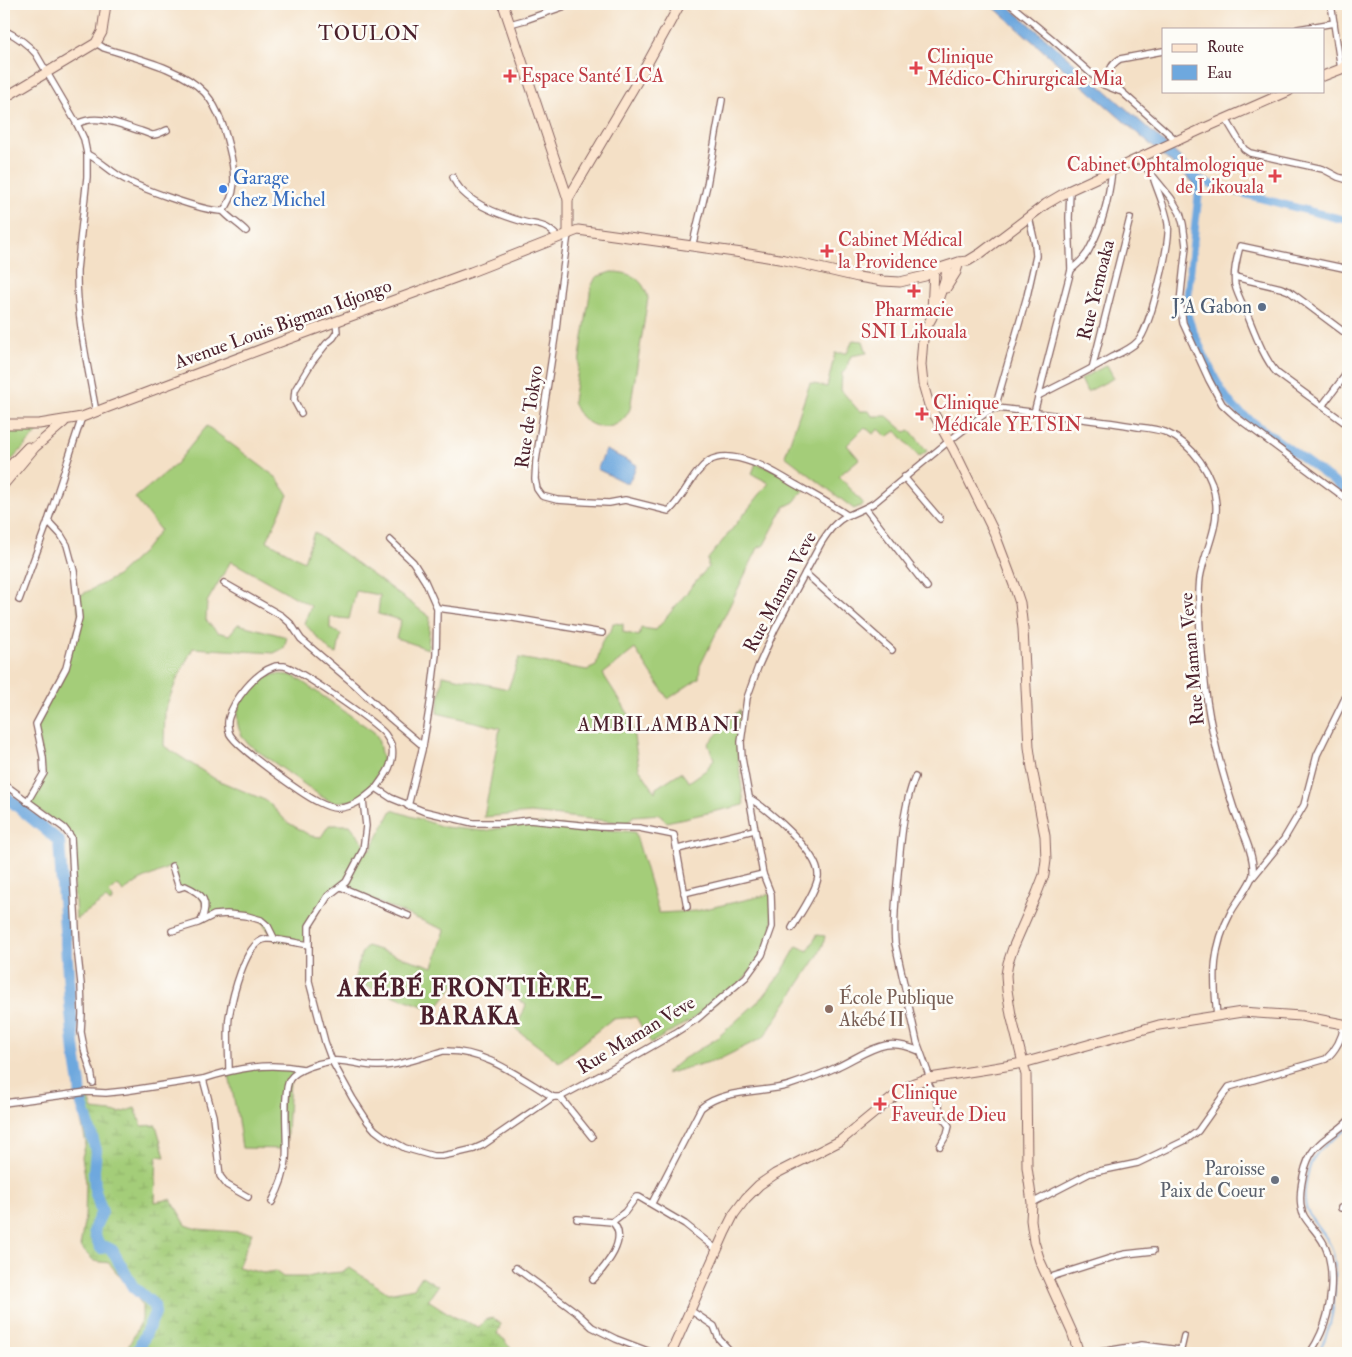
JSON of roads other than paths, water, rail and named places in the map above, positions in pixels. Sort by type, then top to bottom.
[{"type":"main road","points":[[4,98],[96,43],[102,32],[106,4]]},
{"type":"main road","points":[[503,4],[568,199],[568,234]]},
{"type":"main road","points":[[568,199],[641,75],[680,4]]},
{"type":"main road","points":[[1324,76],[1346,65]]},
{"type":"main road","points":[[936,300],[928,293],[925,276],[934,270],[968,261],[1057,197],[1226,118],[1287,92]]},
{"type":"main road","name":"Avenue Louis Bigman Idjongo","points":[[4,424],[39,424],[82,417],[426,289],[578,230],[784,260],[883,282],[900,282],[925,276]]},
{"type":"main road","points":[[936,300],[956,272],[959,262]]},
{"type":"main road","points":[[948,266],[932,317],[926,328],[921,366],[923,384],[929,405],[978,496],[1001,550],[1020,603],[1029,747],[1046,849],[1044,875],[1028,917],[1013,948],[1006,975],[1008,1000],[1023,1063],[1026,1086],[1027,1167],[1032,1203],[1031,1220],[1034,1242],[1040,1261],[1072,1332],[1079,1353]]},
{"type":"main road","points":[[934,270],[936,300]]},
{"type":"main road","points":[[4,484],[36,447],[66,421]]},
{"type":"main road","points":[[4,472],[53,422]]},
{"type":"main road","points":[[671,1353],[716,1249],[734,1214],[746,1198],[759,1185],[775,1174],[840,1141],[902,1090],[914,1084],[928,1078],[1023,1063],[1159,1025],[1242,1012],[1301,1016],[1346,1025]]},
{"type":"street","points":[[510,24],[570,4]]},
{"type":"street","points":[[1010,4],[1104,85],[1121,92]]},
{"type":"street","points":[[1331,4],[1334,23],[1346,65]]},
{"type":"street","points":[[1304,28],[1334,23]]},
{"type":"street","points":[[4,30],[30,46],[36,54],[84,139],[87,154],[87,177],[78,254],[77,286],[96,412]]},
{"type":"street","points":[[96,43],[104,48],[173,72],[199,87],[206,94],[222,123],[233,166],[234,189],[224,211]]},
{"type":"street","points":[[1162,51],[1122,58],[1109,71],[1109,78],[1174,143]]},
{"type":"street","points":[[692,247],[707,185],[722,100]]},
{"type":"street","points":[[1226,118],[1244,149],[1250,153],[1323,169],[1348,180]]},
{"type":"street","points":[[77,124],[94,119],[152,134],[167,130]]},
{"type":"street","points":[[87,154],[102,162],[120,176],[138,185],[206,209],[224,211]]},
{"type":"street","points":[[1139,159],[1176,205],[1183,224],[1186,246],[1180,293],[1180,311],[1190,340],[1222,404],[1235,416],[1348,500]]},
{"type":"street","points":[[1072,270],[1086,254],[1095,239],[1104,211],[1112,171]]},
{"type":"street","points":[[453,176],[461,190],[486,208],[509,217],[545,227],[559,238]]},
{"type":"street","points":[[1038,396],[1092,369],[1138,342],[1145,331],[1168,246],[1169,235],[1163,204],[1153,176]]},
{"type":"street","points":[[1034,413],[1072,270],[1070,190]]},
{"type":"street","points":[[224,211],[228,217],[246,231]]},
{"type":"street","points":[[996,408],[1036,256],[1029,216]]},
{"type":"street","name":"Rue Yemoaka","points":[[1092,369],[1130,218]]},
{"type":"street","name":"Rue de Tokyo","points":[[568,234],[556,330],[536,461],[535,480],[537,490],[542,496],[557,500],[579,502],[625,500],[669,512],[708,462],[720,457],[729,457],[754,462],[821,498],[848,515]]},
{"type":"street","points":[[1348,270],[1240,246],[1236,261],[1235,277],[1235,287],[1273,369],[1348,425]]},
{"type":"street","points":[[1235,277],[1289,291],[1348,335]]},
{"type":"street","points":[[301,413],[294,400],[295,390],[312,362],[337,332],[336,322]]},
{"type":"street","points":[[1322,406],[1344,377],[1348,368]]},
{"type":"street","name":"Rue Maman Veve","points":[[552,1097],[560,1097],[688,1025],[746,978],[762,955],[772,927],[771,894],[763,874],[754,830],[741,742],[747,698],[758,667],[775,629],[805,573],[828,532],[836,523],[848,515],[866,509],[949,441],[987,412],[996,408],[1165,432],[1190,449],[1202,464],[1216,504],[1214,528],[1200,577],[1199,609],[1207,700],[1220,763],[1254,864],[1253,877]]},
{"type":"street","points":[[19,600],[48,521],[82,417]]},
{"type":"street","points":[[904,477],[940,519]]},
{"type":"street","points":[[866,509],[927,587]]},
{"type":"street","points":[[27,802],[44,773],[43,756],[36,724],[66,668],[79,618],[74,571],[67,545],[61,535],[48,521]]},
{"type":"street","points":[[390,540],[413,562],[425,581],[437,608],[436,655],[423,746],[408,806]]},
{"type":"street","points":[[805,573],[892,650]]},
{"type":"street","points":[[224,583],[282,616],[291,624],[301,639],[423,746]]},
{"type":"street","points":[[437,608],[507,617],[602,633]]},
{"type":"street","points":[[276,666],[290,668],[365,718],[385,734],[392,745],[392,756],[388,772],[376,788],[363,800],[353,805],[331,808],[309,797],[247,752],[230,735],[228,722],[229,716],[243,691],[261,674],[276,666]]},
{"type":"street","points":[[1217,1016],[1215,959],[1230,913],[1253,877],[1284,839],[1304,805],[1317,756],[1348,692]]},
{"type":"street","points":[[915,778],[908,798],[901,840],[894,930],[895,943],[919,1051],[943,1118],[949,1126],[940,1146]]},
{"type":"street","points":[[4,784],[64,828],[71,837],[81,984],[81,1032],[93,1083]]},
{"type":"street","points":[[376,788],[408,806],[473,823],[504,823],[529,820],[600,827],[639,828],[674,835],[687,907]]},
{"type":"street","points":[[749,798],[795,837],[811,856],[817,869],[818,876],[811,895],[792,928]]},
{"type":"street","points":[[272,1202],[280,1186],[286,1159],[286,1095],[290,1080],[303,1069],[332,1061],[386,1066],[443,1051],[452,1051],[477,1055],[552,1097],[483,1145],[457,1153],[433,1156],[405,1148],[375,1130],[353,1100],[332,1061],[325,1042],[310,989],[308,945],[309,926],[328,896],[346,882],[364,850],[366,826],[363,800]]},
{"type":"street","points":[[678,849],[754,830]]},
{"type":"street","points":[[172,866],[179,888],[185,886],[202,896],[206,908],[201,921]]},
{"type":"street","points":[[684,893],[763,874]]},
{"type":"street","points":[[341,887],[409,916]]},
{"type":"street","points":[[172,932],[214,915],[227,914],[247,916],[261,920],[268,926],[275,940]]},
{"type":"street","points":[[229,1071],[229,1018],[234,992],[249,954],[258,942],[266,938],[308,945]]},
{"type":"street","points":[[1032,1203],[1090,1173],[1138,1162],[1186,1140],[1198,1131],[1230,1087],[1326,1059],[1336,1048],[1346,1025]]},
{"type":"street","points":[[652,1203],[701,1108],[705,1104],[748,1091],[770,1090],[789,1085],[835,1068],[883,1045],[892,1044],[919,1051]]},
{"type":"street","points":[[4,1104],[87,1092],[106,1094],[125,1092],[202,1079],[229,1071],[272,1066],[303,1069]]},
{"type":"street","points":[[202,1079],[213,1116],[220,1176],[227,1185],[248,1197]]},
{"type":"street","points":[[560,1097],[592,1136]]},
{"type":"street","points":[[1310,1353],[1324,1325],[1330,1300],[1331,1275],[1325,1245],[1304,1216],[1300,1200],[1303,1180],[1307,1162],[1316,1148],[1348,1121]]},
{"type":"street","points":[[612,1222],[625,1212],[637,1197],[652,1203],[685,1224],[716,1249]]},
{"type":"street","points":[[1341,1208],[1348,1206]]},
{"type":"street","points":[[576,1219],[612,1222],[617,1226],[619,1234],[615,1249],[608,1264],[593,1280]]},
{"type":"street","points":[[1048,1278],[1117,1256],[1153,1251]]},
{"type":"street","points":[[516,1268],[576,1312],[592,1327],[616,1339],[653,1353]]},
{"type":"street","points":[[690,1310],[714,1326],[719,1339],[732,1353]]},
{"type":"street","points":[[1094,1353],[1142,1345],[1180,1350],[1184,1336]]},
{"type":"water","points":[[990,4],[1006,4],[1202,177],[1208,180],[1206,187],[1202,187],[1202,192],[1196,192],[1193,182]]},
{"type":"water","points":[[606,450],[637,465],[628,484],[597,469]]},
{"type":"waterway","points":[[1198,180],[1317,213],[1348,219]]},
{"type":"waterway","points":[[1200,181],[1187,305],[1189,321],[1203,353],[1222,390],[1237,410],[1348,492]]},
{"type":"waterway","points":[[4,795],[59,841],[75,1053],[81,1101],[96,1150],[95,1191],[102,1212],[94,1230],[101,1248],[106,1247],[112,1250],[133,1287],[154,1305],[155,1313],[137,1353]]},
{"type":"waterway","points":[[1317,1353],[1330,1324],[1335,1291],[1335,1268],[1330,1244],[1306,1208],[1306,1182],[1311,1165],[1318,1152],[1348,1128]]},
{"type":"place","name":"Clinique Médico-Chirurgicale Mia","points":[[916,68]]},
{"type":"place","name":"Espace Santé LCA","points":[[510,76]]},
{"type":"place","name":"Cabinet Ophtalmologique de Likouala","points":[[1275,176]]},
{"type":"place","name":"Garage chez Michel","points":[[223,189]]},
{"type":"place","name":"Cabinet Médical la Providence","points":[[827,251]]},
{"type":"place","name":"Pharmacie SNI Likouala","points":[[914,291]]},
{"type":"place","name":"J'A Gabon","points":[[1262,307]]},
{"type":"place","name":"Clinique Médicale YETSIN","points":[[922,414]]},
{"type":"place","name":"École Publique Akébé II","points":[[829,1009]]},
{"type":"place","name":"Clinique Faveur de Dieu","points":[[880,1104]]},
{"type":"place","name":"Paroisse Paix de Coeur","points":[[1275,1180]]},
{"type":"district","name":"TOULON","points":[[369,33]]},
{"type":"district","name":"AMBILAMBANI","points":[[659,724]]},
{"type":"district","name":"AKÉBÉ FRONTIÈRE_ BARAKA","points":[[470,1002]]}]
